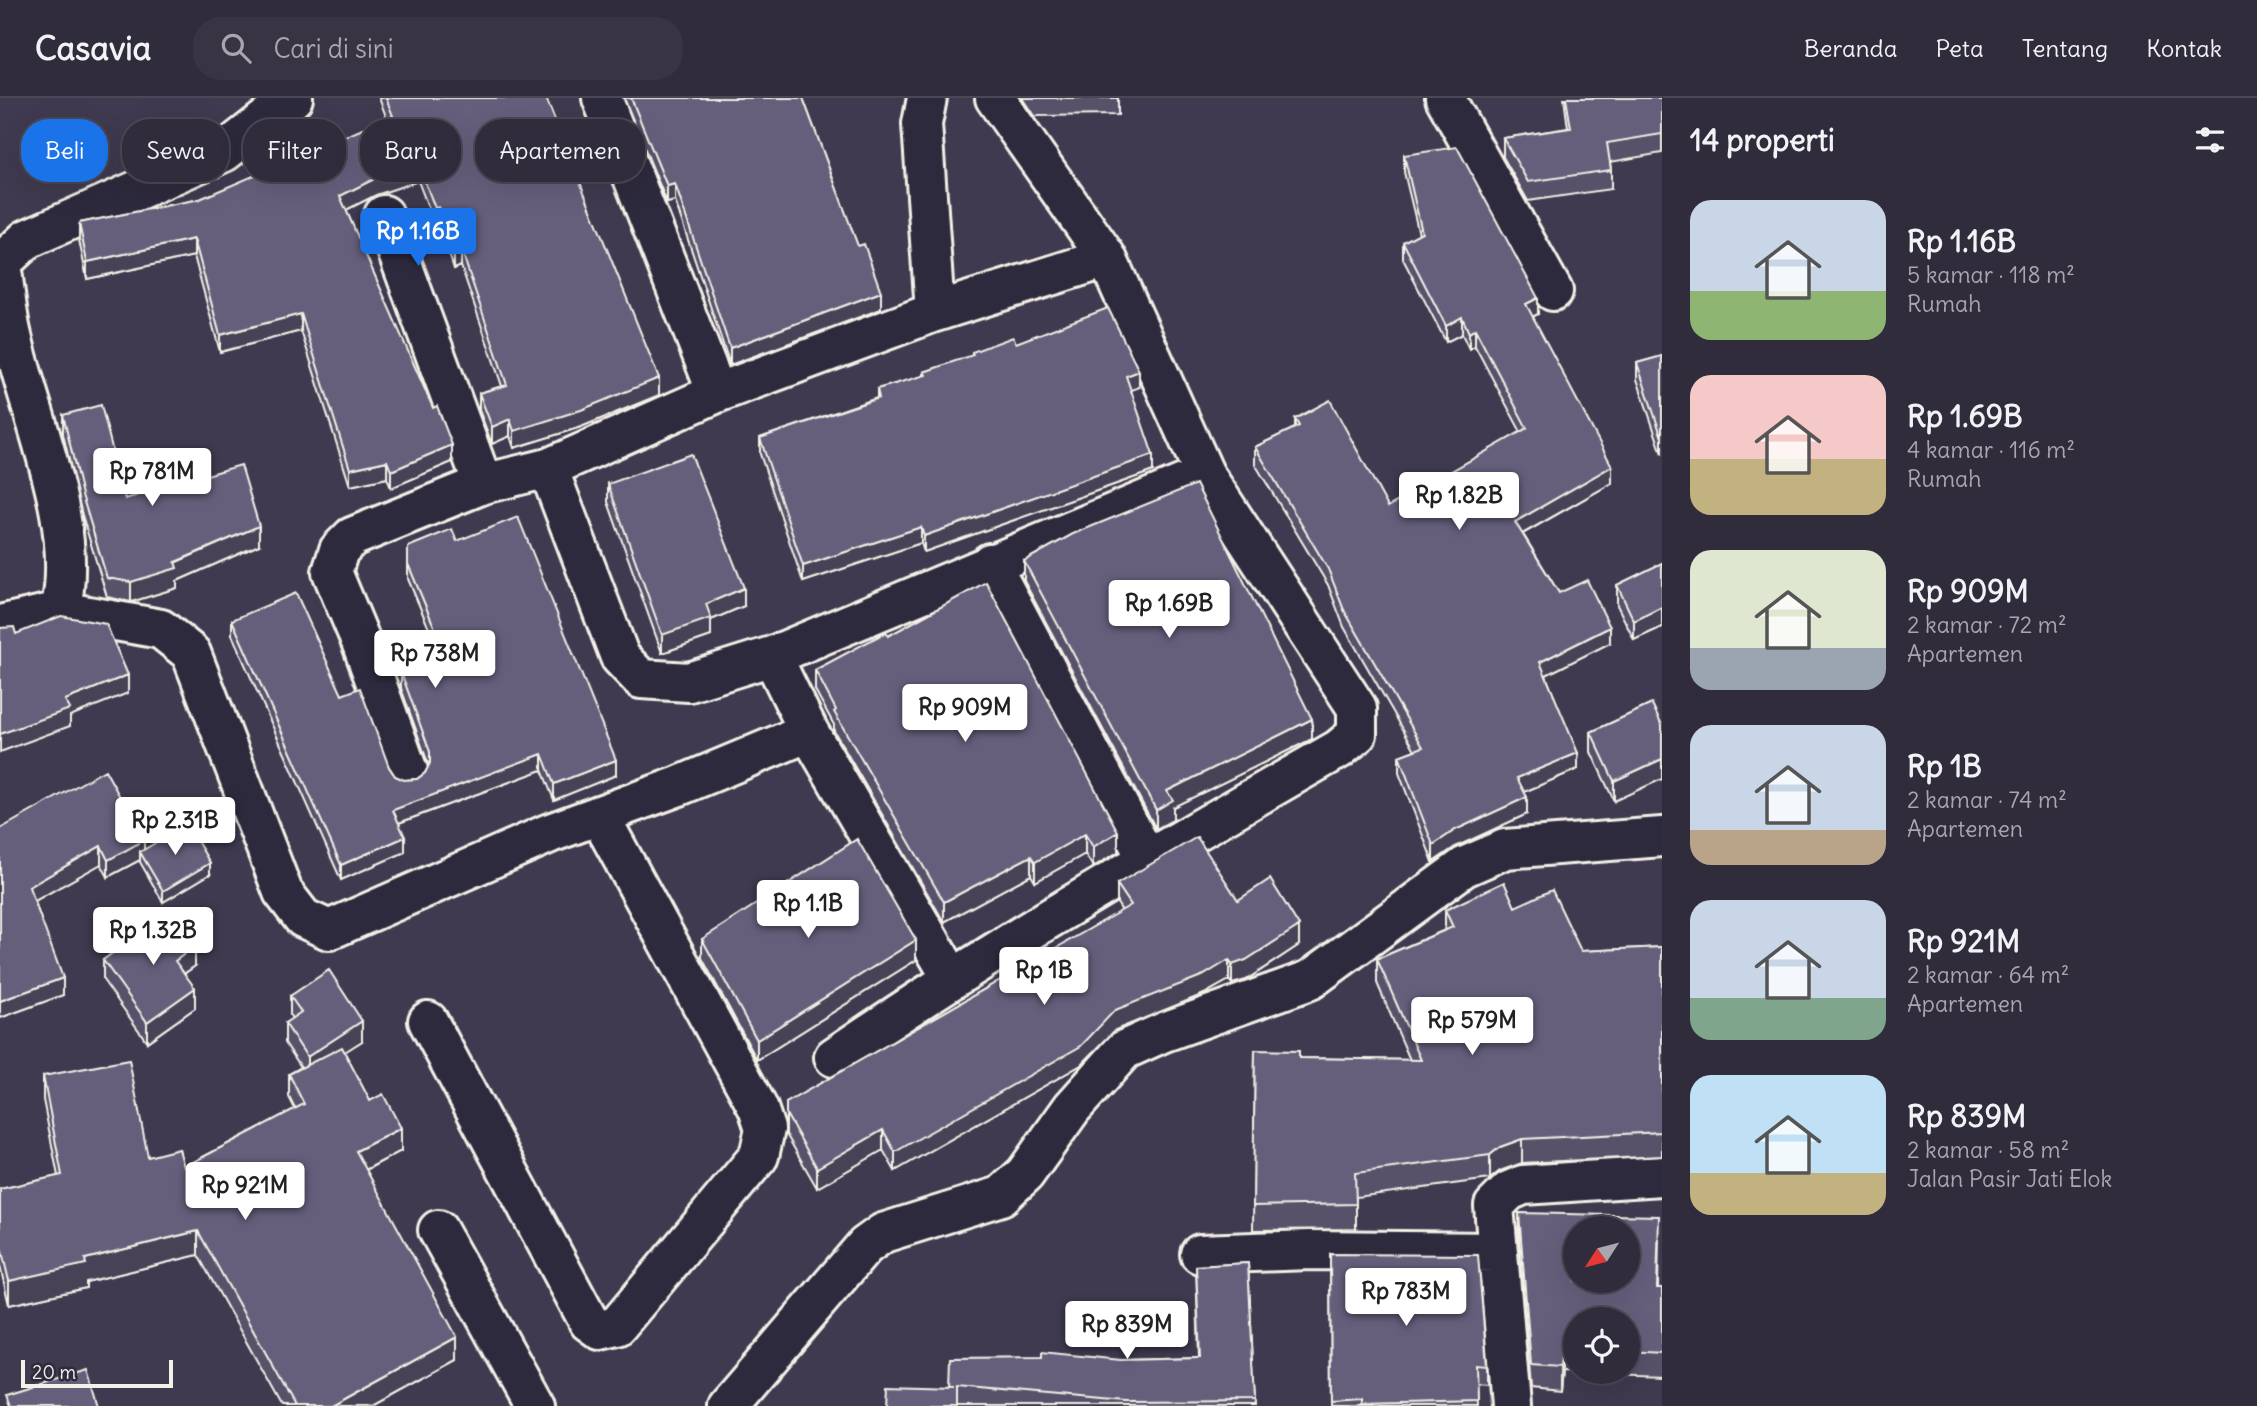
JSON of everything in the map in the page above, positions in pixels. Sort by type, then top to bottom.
[{"type":"street","points":[[60,611],[67,586],[65,542],[10,328],[1,263],[27,239],[224,152],[293,98]]},
{"type":"street","points":[[602,98],[717,393]]},
{"type":"street","points":[[927,98],[922,124],[935,312]]},
{"type":"street","points":[[834,1057],[951,977],[1147,859],[1339,749],[1357,734],[1357,708],[1205,475],[1107,258],[995,98]]},
{"type":"street","points":[[1445,98],[1553,291]]},
{"type":"street","points":[[384,215],[483,484]]},
{"type":"street","points":[[409,774],[362,644],[332,572],[339,550],[352,537],[483,484],[548,468],[717,393],[935,312],[1107,258]]},
{"type":"street","points":[[548,468],[620,657],[641,679],[690,682],[772,656],[1205,475]]},
{"type":"street","points":[[990,563],[1147,859]]},
{"type":"street","points":[[0,625],[60,611],[161,629],[191,653],[283,892],[303,918],[329,930],[550,833],[679,786],[808,732]]},
{"type":"street","points":[[772,656],[808,732],[951,977]]},
{"type":"street","points":[[428,1020],[589,1322],[600,1330],[617,1326],[759,1156],[765,1129],[758,1108],[599,815]]},
{"type":"street","points":[[728,1406],[864,1246],[883,1233],[1001,1196],[1025,1174],[1072,1108],[1124,1050],[1164,1032],[1310,980],[1464,867],[1505,849],[1662,836]]},
{"type":"street","points":[[1511,1406],[1494,1206],[1509,1191],[1523,1185],[1662,1176]]},
{"type":"street","points":[[438,1230],[535,1406]]},
{"type":"street","points":[[1200,1254],[1496,1252]]},
{"type":"building","points":[[386,98],[546,98],[554,119],[475,119],[475,182],[580,182],[659,378],[581,410],[514,431],[510,419],[492,427],[479,393],[507,385],[461,249],[454,252],[439,207],[435,208],[425,182],[461,182],[461,119],[386,119],[393,116]]},
{"type":"building","points":[[631,98],[803,98],[858,246],[864,244],[881,292],[730,348],[675,184],[667,186],[645,132],[645,119],[640,119]]},
{"type":"building","points":[[1566,98],[1662,98],[1662,134],[1607,143],[1611,170],[1528,182],[1503,138],[1571,128]]},
{"type":"building","points":[[360,130],[360,182],[368,182],[340,196],[433,408],[437,406],[452,445],[391,471],[387,461],[350,469],[301,314],[220,335],[194,239],[87,262],[79,223],[200,199],[243,181],[346,182],[346,136]]},
{"type":"building","points":[[1457,147],[1538,298],[1526,304],[1612,466],[1515,522],[1559,593],[1587,580],[1610,627],[1540,662],[1578,753],[1517,778],[1527,797],[1455,830],[1433,845],[1399,756],[1423,747],[1344,610],[1328,569],[1255,447],[1299,426],[1295,419],[1330,400],[1388,507],[1527,428],[1475,329],[1469,333],[1462,317],[1446,326],[1403,242],[1422,232],[1404,155]]},
{"type":"building","points":[[1108,308],[1139,371],[1126,376],[1153,455],[924,536],[921,527],[803,566],[760,438],[879,398],[877,389],[926,375],[924,372],[973,355],[972,352],[1013,337],[1016,343]]},
{"type":"building","points":[[1662,356],[1662,438],[1637,363]]},
{"type":"building","points":[[101,405],[125,499],[241,465],[259,526],[175,562],[177,568],[131,582],[107,578],[82,495],[63,415]]},
{"type":"building","points":[[691,454],[744,588],[706,604],[711,618],[662,635],[608,484]]},
{"type":"building","points":[[1196,484],[1312,719],[1167,791],[1173,800],[1156,810],[1024,561],[1073,534]]},
{"type":"building","points":[[518,517],[616,760],[554,784],[542,754],[393,810],[405,837],[341,865],[232,620],[296,593],[342,695],[360,688],[389,767],[395,776],[404,780],[417,779],[425,773],[430,763],[430,752],[401,672],[446,655],[408,564],[408,547],[452,529],[457,541]]},
{"type":"building","points":[[1662,563],[1662,607],[1634,621],[1617,585]]},
{"type":"building","points":[[986,582],[1118,832],[1093,847],[1085,834],[1035,862],[1031,856],[944,902],[834,712],[836,710],[815,670],[886,632],[888,636]]},
{"type":"building","points":[[61,616],[106,624],[128,675],[65,700],[70,709],[0,734],[0,628],[14,627],[16,634]]},
{"type":"building","points":[[1652,704],[1662,725],[1662,759],[1614,781],[1591,732]]},
{"type":"building","points":[[105,770],[144,840],[108,860],[101,846],[29,887],[63,978],[0,1001],[0,829]]},
{"type":"building","points":[[187,824],[210,863],[163,891],[140,852]]},
{"type":"building","points":[[1197,837],[1238,900],[1270,879],[1299,926],[1246,960],[1232,965],[1229,960],[1204,975],[1115,1010],[1081,1046],[895,1152],[883,1130],[817,1168],[786,1114],[786,1103],[1131,905],[1117,884]]},
{"type":"building","points":[[857,839],[916,940],[757,1040],[702,939]]},
{"type":"building","points":[[1504,882],[1515,907],[1552,890],[1581,951],[1662,947],[1662,1132],[1522,1139],[1500,1147],[1490,1155],[1355,1173],[1356,1204],[1253,1206],[1255,1050],[1299,1051],[1299,1058],[1421,1060],[1377,959],[1453,927],[1445,910]]},
{"type":"building","points":[[169,912],[195,946],[175,961],[195,988],[147,1022],[103,960]]},
{"type":"building","points":[[329,970],[362,1021],[307,1057],[285,1023],[301,1012],[290,996]]},
{"type":"building","points":[[342,1047],[370,1101],[383,1094],[401,1128],[356,1151],[457,1337],[331,1406],[295,1406],[198,1231],[85,1259],[86,1264],[9,1281],[0,1243],[0,1189],[62,1175],[43,1076],[129,1060],[148,1157],[179,1149],[184,1167],[304,1104],[289,1074]]},
{"type":"building","points":[[1519,1213],[1659,1216],[1657,1288],[1662,1288],[1662,1353],[1640,1352],[1640,1307],[1563,1307],[1560,1367],[1531,1365]]},
{"type":"building","points":[[1330,1254],[1478,1255],[1487,1366],[1476,1365],[1477,1401],[1362,1404],[1362,1399],[1331,1401]]},
{"type":"building","points":[[1248,1263],[1255,1401],[1126,1402],[957,1387],[957,1406],[887,1406],[888,1385],[949,1387],[950,1358],[1042,1357],[1042,1352],[1121,1360],[1200,1358],[1196,1266]]},
{"type":"building","points":[[88,1370],[99,1406],[11,1406],[7,1395]]}]
